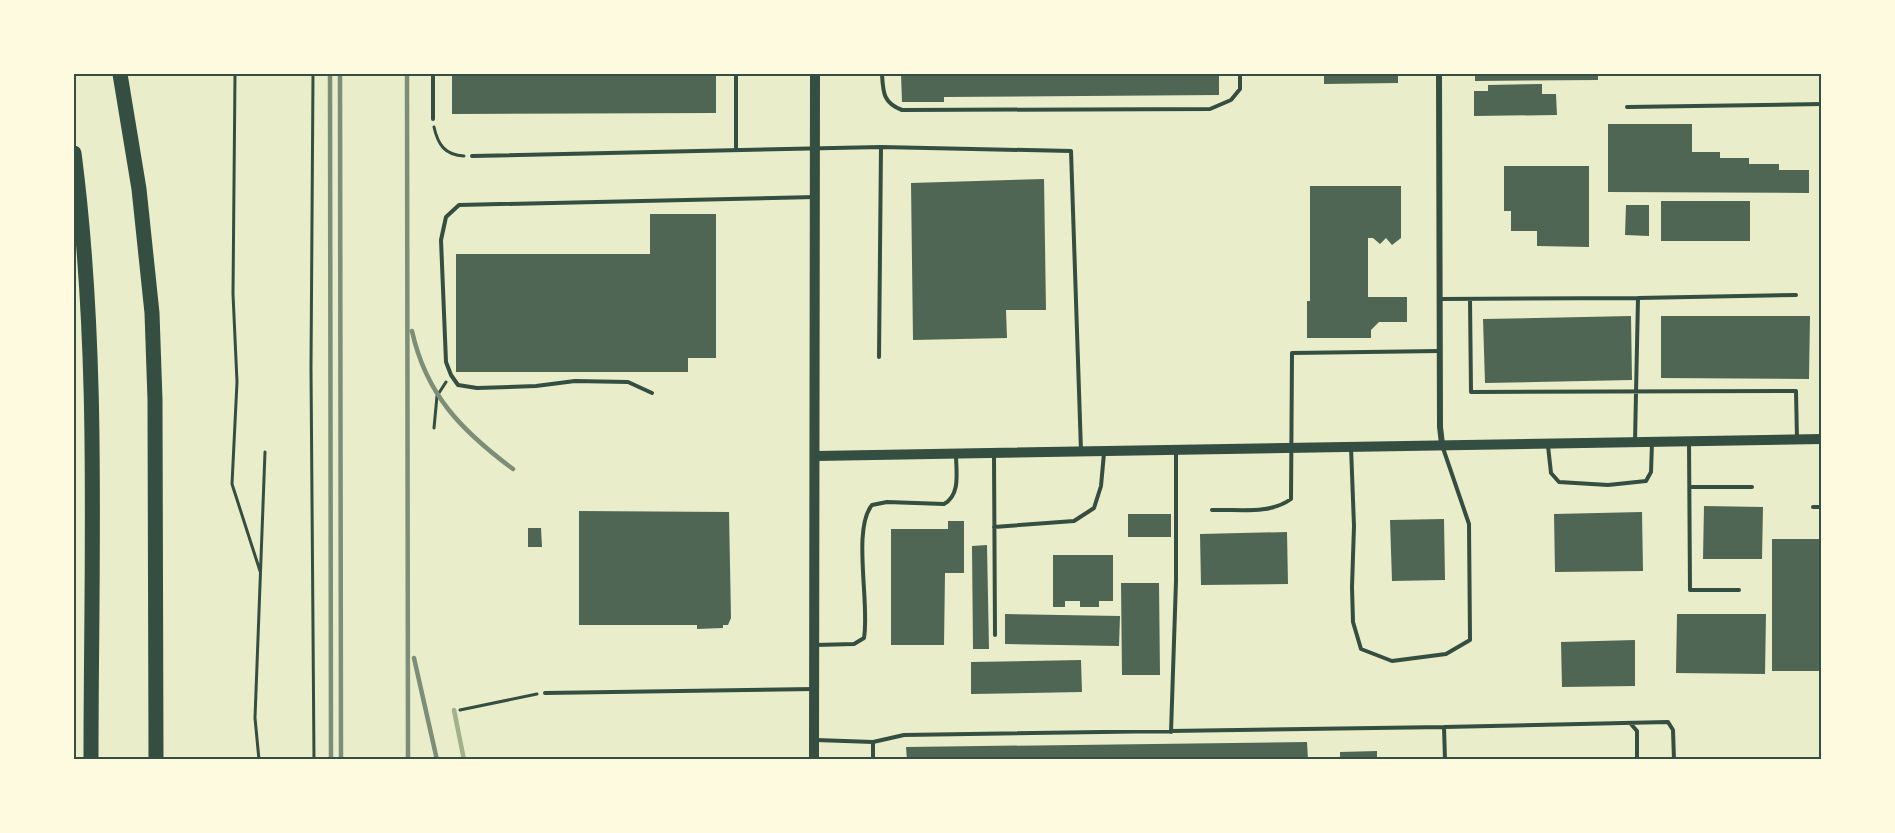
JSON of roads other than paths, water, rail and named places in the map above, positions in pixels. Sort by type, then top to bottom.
[{"type":"highway","points":[[120,74],[139,189],[152,313],[155,400],[156,759]]},
{"type":"highway","points":[[74,153],[86,261],[91,378],[91,759]]},
{"type":"street","points":[[814,759],[815,74]]},
{"type":"street","points":[[1439,74],[1442,444]]},
{"type":"street","points":[[816,456],[1821,439]]},
{"type":"lane","points":[[433,74],[433,119]]},
{"type":"lane","points":[[736,74],[736,150]]},
{"type":"lane","points":[[882,74],[883,94],[890,106],[902,110],[937,110],[1210,109],[1231,100],[1240,89],[1240,74]]},
{"type":"lane","points":[[1627,107],[1821,104]]},
{"type":"lane","points":[[472,156],[881,147],[1071,151],[1082,452]]},
{"type":"lane","points":[[879,357],[881,147]]},
{"type":"lane","points":[[652,393],[628,382],[617,381],[575,381],[536,386],[477,388],[458,385],[450,375],[446,362],[441,240],[446,217],[459,205],[816,197]]},
{"type":"lane","points":[[1440,299],[1796,295]]},
{"type":"lane","points":[[1470,298],[1471,392],[1796,391],[1797,439]]},
{"type":"lane","points":[[1635,442],[1638,390],[1638,298]]},
{"type":"lane","points":[[1212,510],[1270,509],[1291,499],[1292,353],[1440,351]]},
{"type":"lane","points":[[1689,441],[1690,590],[1739,590]]},
{"type":"lane","points":[[1548,443],[1551,473],[1559,482],[1608,485],[1646,482],[1651,472],[1652,442]]},
{"type":"lane","points":[[1350,447],[1354,526],[1353,622],[1361,649],[1392,661],[1446,654],[1470,640],[1469,524],[1442,444]]},
{"type":"lane","points":[[1171,732],[1176,581],[1176,451]]},
{"type":"lane","points":[[994,527],[1074,521],[1094,508],[1101,486],[1104,452]]},
{"type":"lane","points":[[815,645],[854,644],[864,638],[863,539],[867,511],[872,505],[887,502],[944,504],[951,501],[955,491],[956,454]]},
{"type":"lane","points":[[994,454],[995,635]]},
{"type":"lane","points":[[1690,487],[1752,487]]},
{"type":"lane","points":[[1813,507],[1821,507]]},
{"type":"lane","points":[[545,693],[814,689]]},
{"type":"lane","points":[[814,740],[873,742],[904,735],[1668,722],[1671,724],[1674,759]]},
{"type":"lane","points":[[1630,723],[1637,731],[1637,759]]},
{"type":"lane","points":[[1444,727],[1445,759]]},
{"type":"lane","points":[[873,742],[873,759]]},
{"type":"waterway","points":[[454,710],[464,760]]},
{"type":"railway","points":[[330,74],[331,760]]},
{"type":"railway","points":[[340,74],[341,760]]},
{"type":"railway","points":[[407,74],[408,760]]},
{"type":"railway","points":[[412,331],[418,354],[427,374],[449,410],[462,426],[513,469]]},
{"type":"railway","points":[[414,658],[437,760]]}]
